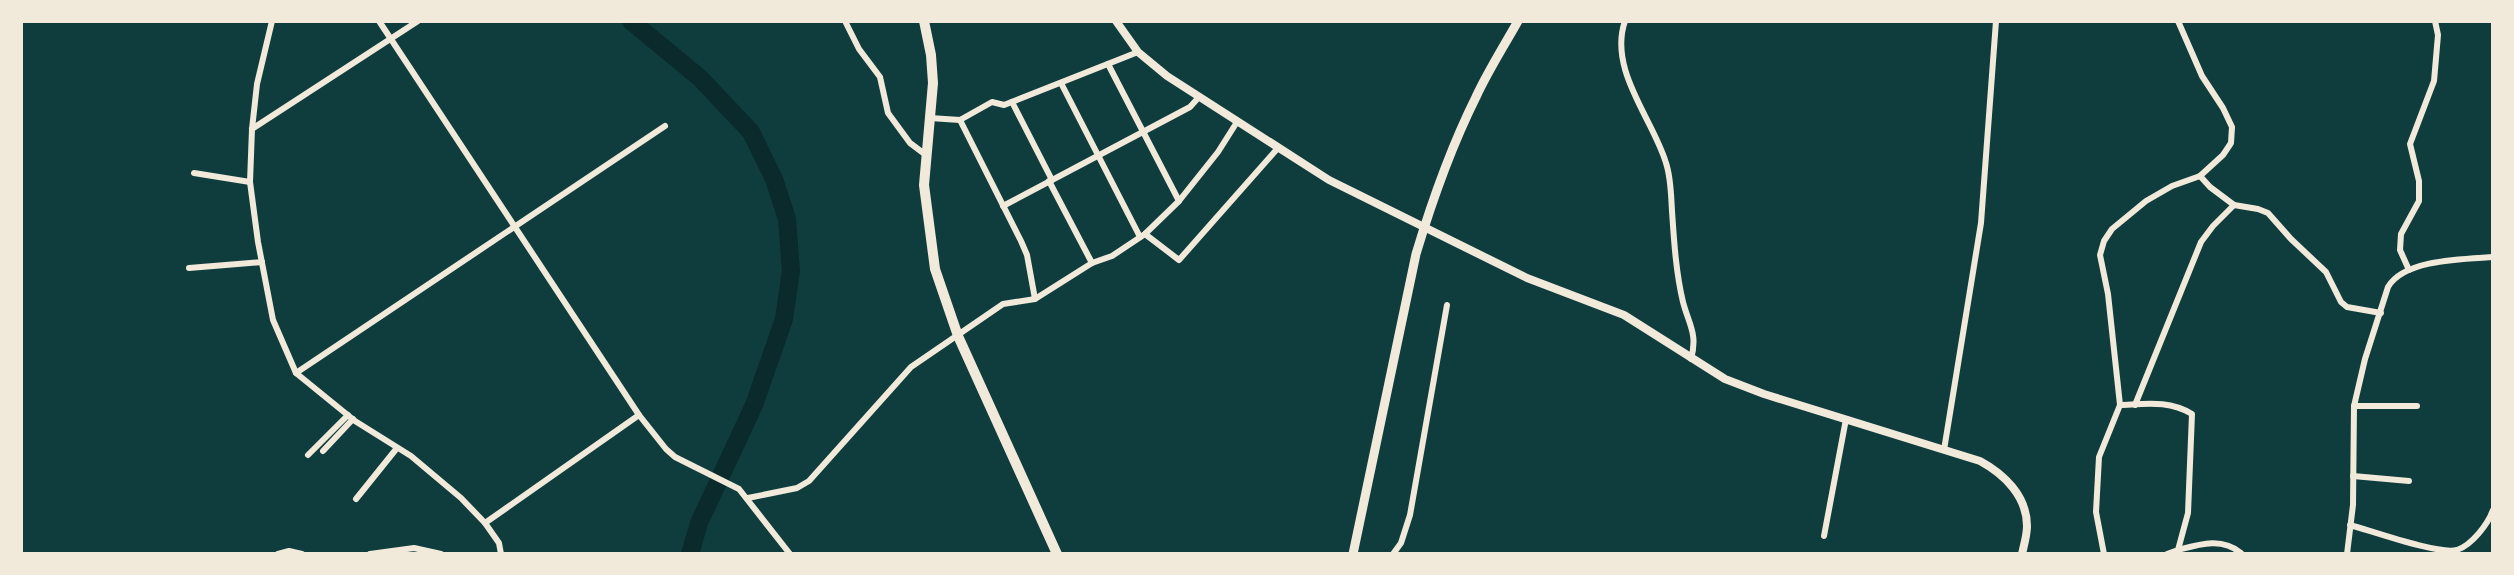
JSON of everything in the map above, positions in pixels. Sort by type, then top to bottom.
[{"type":"main road","points":[[924,21],[933,83],[926,155],[926,212],[933,259],[944,300],[958,336],[1057,554]]},
{"type":"main road","points":[[1353,554],[1424,227],[1476,96],[1518,21]]},
{"type":"street","points":[[272,21],[257,85],[250,182],[273,320],[296,373],[461,498],[499,542],[501,554]]},
{"type":"street","points":[[379,21],[639,415],[675,457],[739,489],[790,554]]},
{"type":"street","points":[[252,129],[418,21]]},
{"type":"street","points":[[845,21],[859,49],[880,77],[888,113],[910,143],[926,155]]},
{"type":"street","points":[[1116,21],[1138,52],[1167,76],[1329,180],[1527,278],[1624,315],[1725,379],[1764,394],[1980,461],[2000,472],[2014,488],[2026,520],[2022,554]]},
{"type":"street","points":[[1625,21],[1621,34],[1627,73],[1636,100],[1666,163],[1679,280],[1683,304],[1694,332],[1695,346],[1691,359]]},
{"type":"street","points":[[1944,450],[1981,223],[1996,21]]},
{"type":"street","points":[[2104,554],[2096,512],[2099,457],[2120,405],[2108,293],[2100,255],[2104,241],[2112,229],[2146,201],[2172,186],[2200,176],[2231,143],[2232,127],[2202,76],[2178,21]]},
{"type":"street","points":[[2409,270],[2400,250],[2400,234],[2419,201],[2419,181],[2410,144],[2434,80],[2438,35],[2435,21]]},
{"type":"street","points":[[930,118],[960,120],[992,102],[1004,105],[1138,52]]},
{"type":"street","points":[[1108,64],[1179,201]]},
{"type":"street","points":[[1061,83],[1143,236],[1178,260],[1278,148]]},
{"type":"street","points":[[1003,206],[1190,107],[1199,97]]},
{"type":"street","points":[[1012,102],[1092,263]]},
{"type":"street","points":[[960,120],[1027,255],[1035,299]]},
{"type":"street","points":[[748,498],[797,488],[809,481],[911,367],[1003,303],[1035,299],[1092,263],[1112,256],[1143,236],[1179,201],[1218,152],[1237,122]]},
{"type":"street","points":[[296,373],[517,228],[666,126]]},
{"type":"street","points":[[194,173],[250,182]]},
{"type":"street","points":[[2200,176],[2234,205],[2258,209],[2268,214],[2326,272],[2341,302],[2347,307],[2381,313]]},
{"type":"street","points":[[2135,405],[2201,242],[2234,205]]},
{"type":"street","points":[[2347,554],[2353,476],[2354,406],[2365,359],[2393,279],[2409,270],[2442,261],[2493,257]]},
{"type":"street","points":[[189,268],[262,261]]},
{"type":"street","points":[[1393,554],[1401,543],[1410,515],[1447,304]]},
{"type":"street","points":[[2120,405],[2163,403],[2192,414],[2188,513],[2178,552]]},
{"type":"street","points":[[2354,406],[2417,407]]},
{"type":"street","points":[[485,523],[639,415]]},
{"type":"street","points":[[323,451],[351,417]]},
{"type":"street","points":[[308,455],[351,417]]},
{"type":"street","points":[[1824,536],[1846,419]]},
{"type":"street","points":[[356,499],[397,448]]},
{"type":"street","points":[[2353,476],[2409,481]]},
{"type":"street","points":[[2350,525],[2429,547],[2454,551],[2463,547],[2489,522],[2493,510]]},
{"type":"street","points":[[2167,554],[2209,542],[2227,545],[2241,553]]},
{"type":"street","points":[[370,554],[414,548],[441,554]]},
{"type":"street","points":[[278,554],[289,551],[302,554]]},
{"type":"waterway","points":[[631,21],[700,78],[751,132],[774,179],[787,219],[791,271],[784,319],[754,405],[699,523],[690,554]]}]
